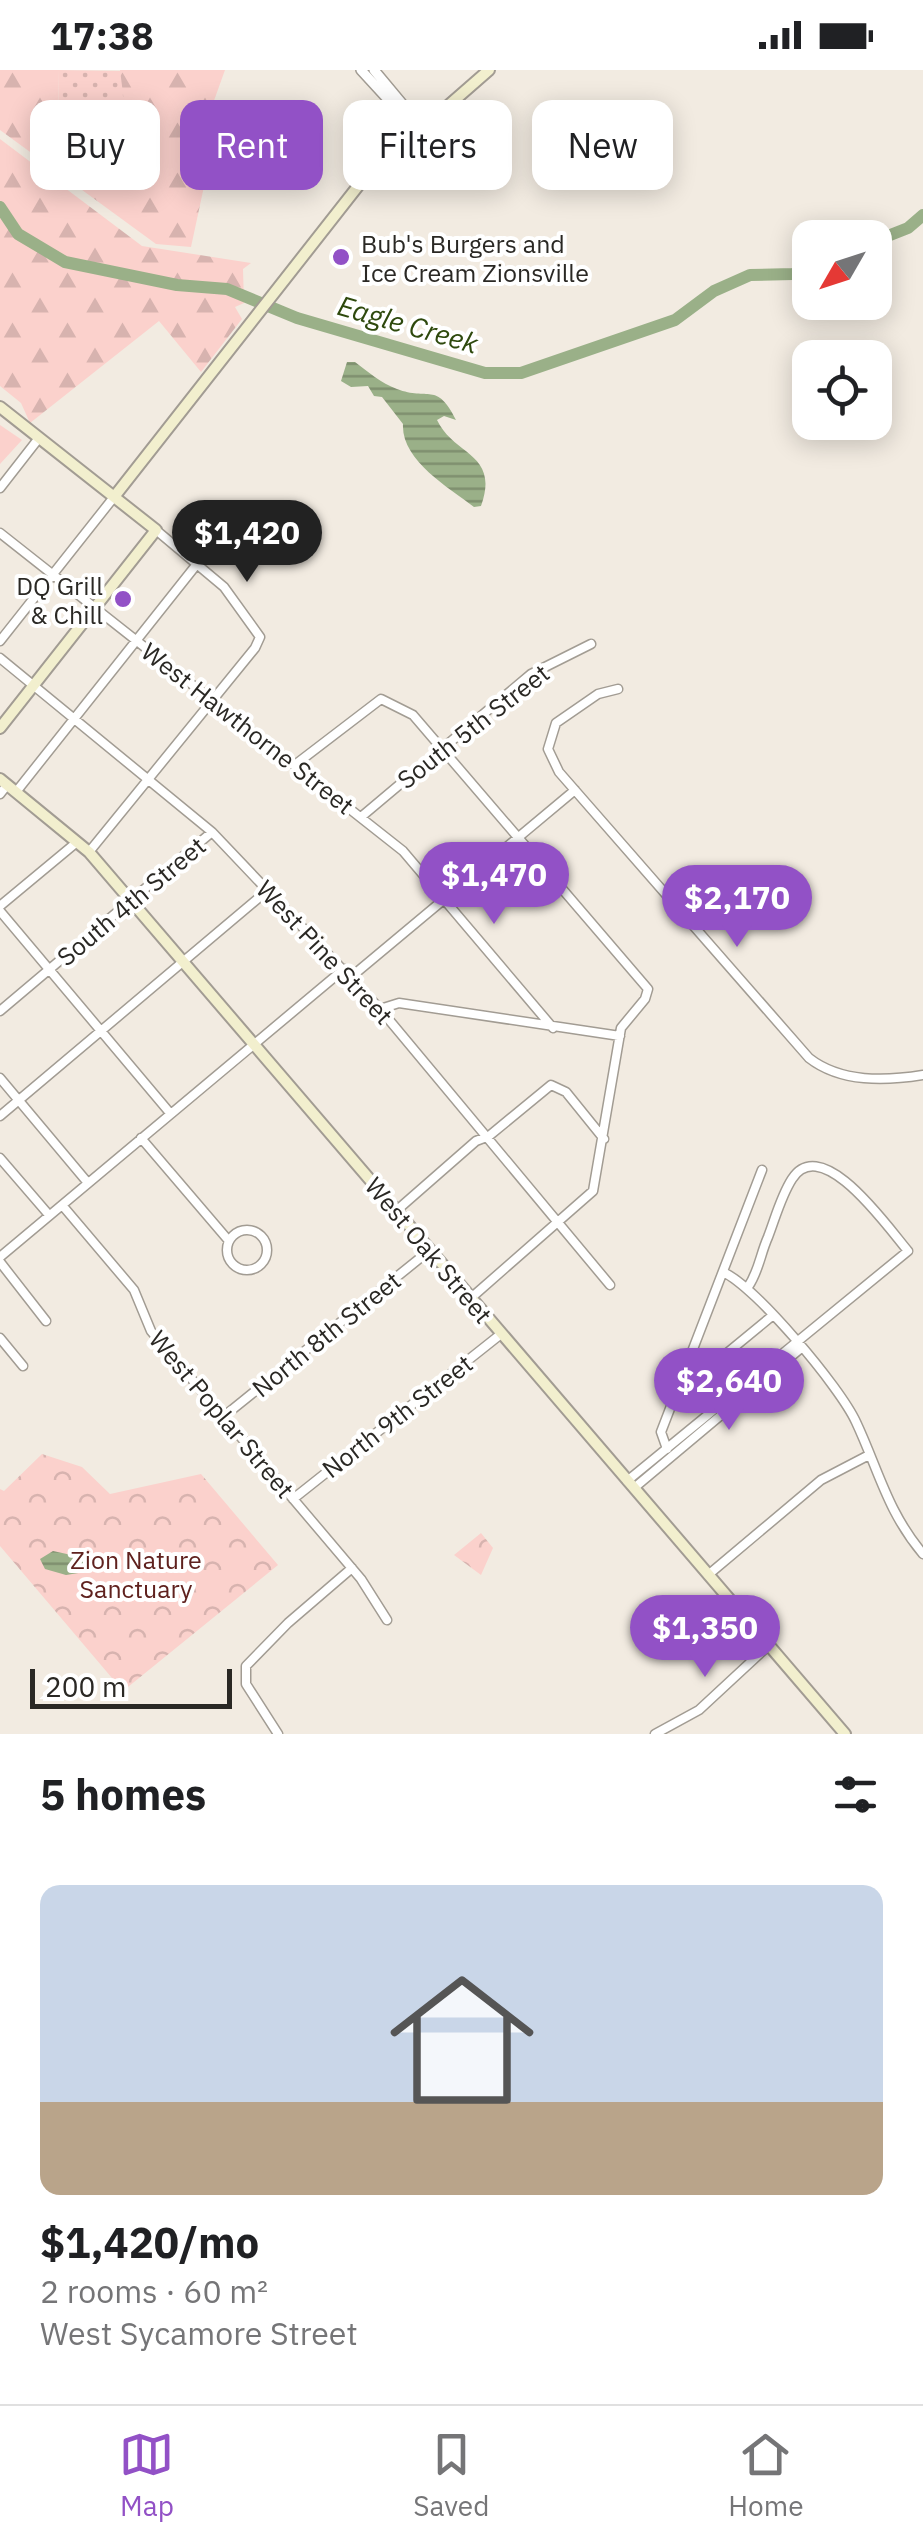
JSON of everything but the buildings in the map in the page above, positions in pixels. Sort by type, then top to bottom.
[{"type":"main road","points":[[448,100],[489,70]]},
{"type":"main road","points":[[114,496],[355,190]]},
{"type":"main road","points":[[0,407],[156,530],[0,728]]},
{"type":"main road","name":"West Oak Street","points":[[6,787],[90,852],[845,1734]]},
{"type":"street","points":[[361,70],[389,100]]},
{"type":"street","points":[[374,70],[399,100]]},
{"type":"street","points":[[0,488],[39,438]]},
{"type":"street","points":[[0,641],[114,496]]},
{"type":"street","points":[[90,852],[260,637],[224,587],[156,530]]},
{"type":"street","name":"West Hawthorne Street","points":[[0,532],[403,851],[553,1028]]},
{"type":"street","points":[[6,787],[75,718],[198,564]]},
{"type":"street","name":"South 5th Street","points":[[361,817],[531,674],[591,644]]},
{"type":"street","name":"West Pine Street","points":[[0,658],[212,832],[380,1009],[610,1286]]},
{"type":"street","points":[[618,690],[598,694],[566,714],[550,734],[550,756],[575,790],[810,1058],[833,1071],[860,1078],[923,1075]]},
{"type":"street","points":[[296,764],[381,698],[413,715],[646,983],[648,995],[624,1022],[620,1036],[593,1190],[471,1298]]},
{"type":"street","points":[[46,1321],[0,1259],[255,1044],[444,898],[575,790]]},
{"type":"street","name":"South 4th Street","points":[[0,1011],[212,832]]},
{"type":"street","points":[[77,841],[0,909],[170,1114]]},
{"type":"street","points":[[0,1116],[268,890]]},
{"type":"street","points":[[380,1009],[399,1003],[620,1036]]},
{"type":"street","points":[[0,1078],[88,1182]]},
{"type":"street","points":[[396,1211],[544,1090],[558,1085],[604,1139]]},
{"type":"street","points":[[141,1138],[229,1242]]},
{"type":"street","points":[[0,1158],[50,1215]]},
{"type":"street","points":[[630,1485],[908,1251],[838,1174],[818,1167],[804,1168],[793,1177],[758,1272],[748,1288]]},
{"type":"street","points":[[667,1448],[661,1432],[762,1170]]},
{"type":"street","name":"West Poplar Street","points":[[62,1205],[134,1290],[150,1330],[352,1568],[387,1620]]},
{"type":"street","points":[[257,1232],[268,1241],[266,1256],[252,1268],[234,1269],[226,1255],[229,1242],[242,1233],[257,1232]]},
{"type":"street","name":"North 8th Street","points":[[223,1417],[430,1250]]},
{"type":"street","points":[[722,1272],[748,1288],[846,1404],[896,1520],[923,1554]]},
{"type":"street","points":[[676,1395],[772,1316]]},
{"type":"street","name":"North 9th Street","points":[[293,1499],[501,1334]]},
{"type":"street","points":[[0,1338],[23,1366]]},
{"type":"street","points":[[630,1485],[667,1448],[798,1346]]},
{"type":"street","points":[[708,1575],[821,1480],[869,1456]]},
{"type":"street","points":[[278,1734],[246,1684],[246,1666],[288,1622],[352,1568]]},
{"type":"street","points":[[656,1734],[700,1710],[768,1646]]},
{"type":"green space","points":[[0,70],[58,70],[59,100],[30,100],[30,152],[0,130]]},
{"type":"green space","points":[[58,70],[121,71],[124,100],[59,100]]},
{"type":"green space","points":[[120,70],[225,70],[214,100],[180,100],[180,190],[203,190],[191,247],[156,244],[82,190],[160,190],[160,100],[124,100]]},
{"type":"green space","points":[[0,139],[30,162],[30,190],[68,190],[142,246],[251,263],[243,269],[244,303],[235,307],[242,319],[201,372],[159,321],[30,423],[21,403],[0,386]]},
{"type":"green space","points":[[0,425],[22,440],[0,464]]},
{"type":"green space","name":"Zion Nature Sanctuary","points":[[42,1454],[82,1467],[110,1494],[201,1474],[278,1565],[123,1691],[0,1546],[0,1489],[4,1491]]},
{"type":"green space","points":[[481,1533],[493,1548],[481,1575],[454,1555]]},
{"type":"shaded area","points":[[347,362],[355,362],[397,389],[431,394],[443,400],[456,420],[444,416],[437,420],[485,475],[481,506],[474,507],[418,461],[404,437],[403,424],[382,397],[374,396],[368,386],[351,387],[341,381]]},
{"type":"shaded area","points":[[53,1551],[122,1566],[66,1575],[45,1569],[40,1559]]},
{"type":"waterway","name":"Eagle Creek","points":[[0,207],[18,234],[65,262],[177,285],[227,289],[297,318],[485,373],[521,373],[675,320],[714,291],[750,275],[792,274]]},
{"type":"waterway","name":"Eagle Creek","points":[[892,234],[908,228],[923,215]]},
{"type":"place","name":"Bub's Burgers and Ice Cream Zionsville","points":[[341,257]]},
{"type":"place","name":"DQ Grill & Chill","points":[[123,599]]}]
